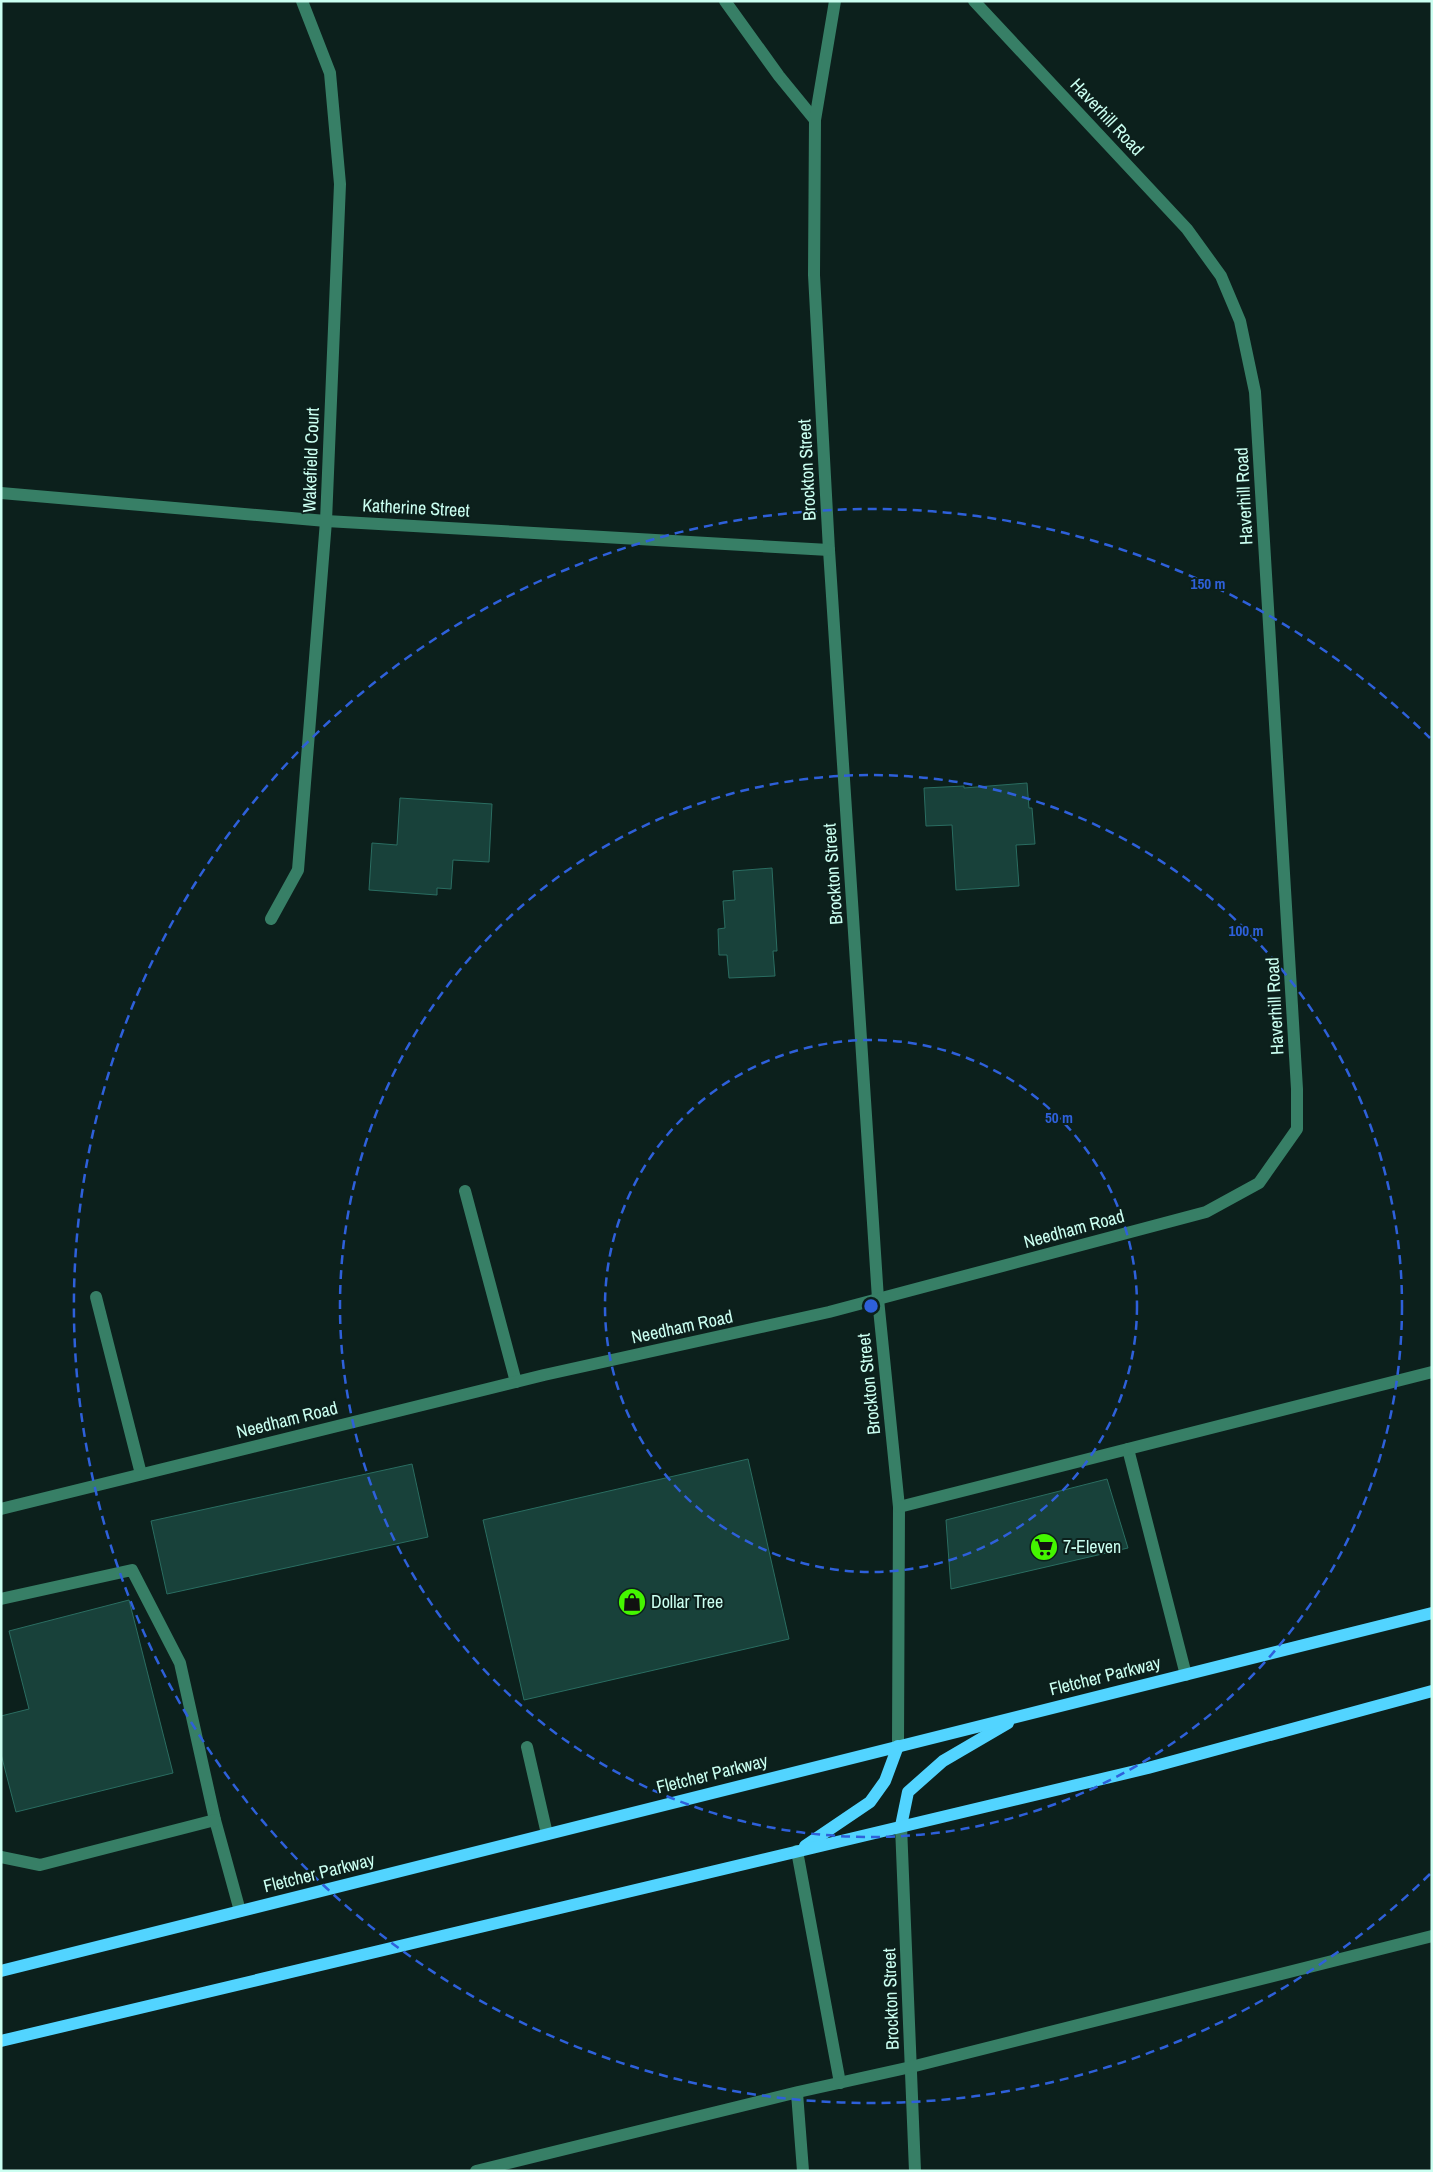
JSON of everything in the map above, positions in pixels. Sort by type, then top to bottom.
[{"type":"main road","name":"Fletcher Parkway","points":[[1,1971],[1432,1613]]},
{"type":"main road","points":[[1,2040],[1148,1768],[1432,1691]]},
{"type":"main road","points":[[901,1826],[908,1792],[943,1761],[1021,1715]]},
{"type":"main road","points":[[797,1851],[870,1802],[885,1780],[898,1746]]},
{"type":"street","name":"Wakefield Court","points":[[271,919],[298,870],[326,521],[340,184],[330,73],[302,1]]},
{"type":"street","points":[[725,1],[779,76],[815,120]]},
{"type":"street","name":"Brockton Street","points":[[835,1],[815,120],[814,275],[829,550],[878,1299],[899,1507],[898,1746]]},
{"type":"street","name":"Haverhill Road","points":[[974,1],[1187,229],[1221,276],[1240,321],[1256,392],[1297,1089]]},
{"type":"street","name":"Katherine Street","points":[[1,493],[326,521],[829,550]]},
{"type":"street","name":"Needham Road","points":[[1,1510],[516,1382],[829,1312],[1206,1212],[1259,1183],[1297,1129],[1297,1089]]},
{"type":"street","points":[[465,1191],[516,1382]]},
{"type":"street","points":[[96,1297],[141,1474]]},
{"type":"street","points":[[899,1507],[1432,1372]]},
{"type":"street","points":[[1128,1449],[1186,1674]]},
{"type":"street","points":[[1,1599],[132,1570],[180,1663],[215,1820],[240,1911]]},
{"type":"street","points":[[527,1747],[547,1834]]},
{"type":"street","points":[[1,1857],[40,1865],[215,1820]]},
{"type":"street","name":"Brockton Street","points":[[901,1826],[915,2171]]},
{"type":"street","points":[[797,1851],[840,2083]]},
{"type":"street","points":[[476,2171],[911,2067],[1432,1936]]},
{"type":"street","points":[[797,2093],[802,2171]]},
{"type":"building","points":[[1027,783],[1029,808],[1032,808],[1035,844],[1016,845],[1019,886],[956,890],[952,825],[926,826],[924,788],[964,786],[964,788]]},
{"type":"building","points":[[400,798],[492,804],[489,862],[453,860],[451,889],[437,888],[437,895],[369,890],[372,843],[397,845]]},
{"type":"building","points":[[772,868],[777,951],[773,951],[775,976],[729,978],[727,955],[719,955],[718,929],[725,928],[723,901],[735,900],[733,871]]},
{"type":"building","points":[[748,1459],[789,1639],[524,1700],[483,1520]]},
{"type":"building","points":[[412,1464],[428,1537],[167,1594],[151,1521]]},
{"type":"building","points":[[1107,1479],[1128,1548],[951,1589],[946,1520]]},
{"type":"building","points":[[129,1600],[173,1773],[16,1812],[1,1754],[1,1716],[29,1709],[9,1631]]},
{"type":"place","name":"7-Eleven","points":[[1044,1547]]},
{"type":"place","name":"Dollar Tree","points":[[632,1602]]}]
